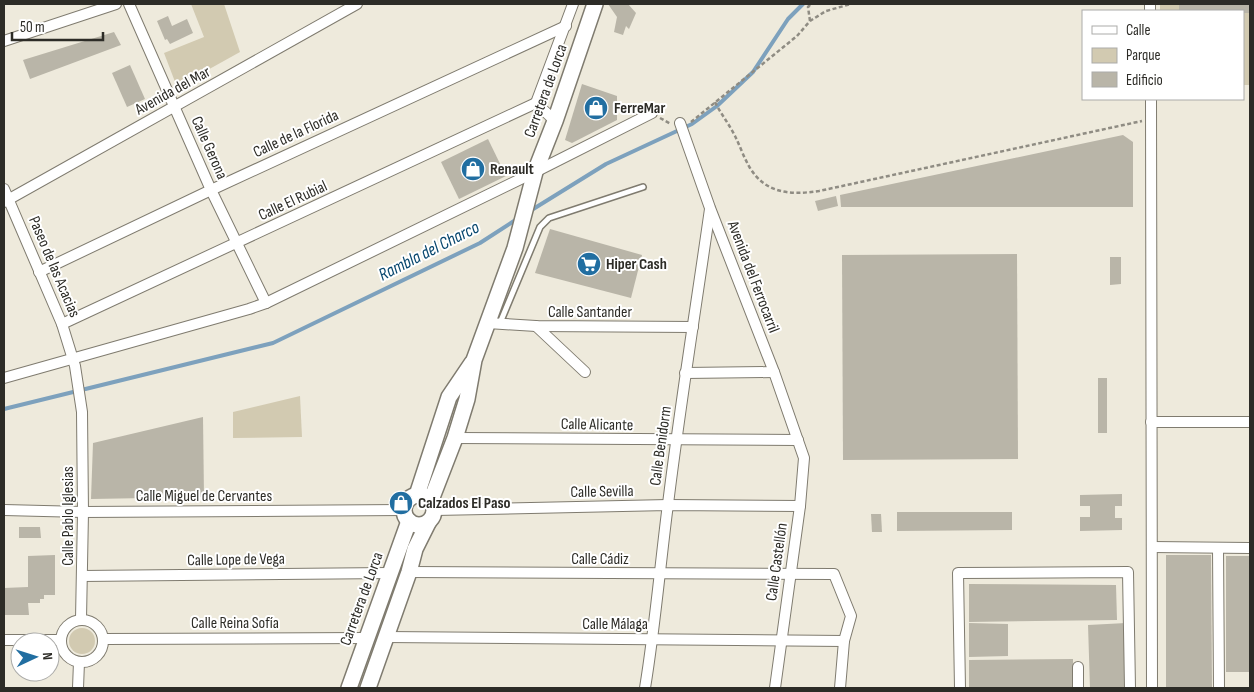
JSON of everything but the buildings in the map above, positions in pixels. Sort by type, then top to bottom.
[{"type":"main road","name":"Carretera de Lorca","points":[[428,507],[449,397],[474,360],[494,323],[534,176],[595,4]]},
{"type":"main road","name":"Carretera de Lorca","points":[[368,688],[409,572],[428,507],[468,399],[474,360]]},
{"type":"main road","points":[[409,499],[428,507],[420,526],[407,516],[409,499]]},
{"type":"main road","name":"Carretera de Lorca","points":[[349,688],[390,573],[407,516]]},
{"type":"street","points":[[4,41],[116,4]]},
{"type":"street","name":"Calle Gerona","points":[[129,4],[211,190],[266,303]]},
{"type":"street","name":"Avenida del Mar","points":[[6,201],[357,4]]},
{"type":"street","points":[[555,121],[536,103],[573,4]]},
{"type":"street","name":"Calle de la Florida","points":[[39,272],[211,190],[566,26]]},
{"type":"street","points":[[1150,100],[1152,688]]},
{"type":"street","name":"Calle El Rubial","points":[[62,324],[536,103]]},
{"type":"street","points":[[4,378],[74,362],[266,303],[534,176],[652,113]]},
{"type":"street","name":"Avenida del Ferrocarril","points":[[680,123],[710,208],[774,372],[798,440]]},
{"type":"street","name":"Paseo de las Acacias","points":[[4,189],[6,201],[62,324],[74,362],[82,412]]},
{"type":"street","name":"Calle Benidorm","points":[[645,688],[653,639],[685,373],[710,208]]},
{"type":"street","name":"Calle Santander","points":[[494,323],[536,326],[693,327]]},
{"type":"street","points":[[536,326],[585,372]]},
{"type":"street","points":[[685,373],[774,372]]},
{"type":"street","name":"Calle Pablo Iglesias","points":[[81,619],[82,412]]},
{"type":"street","points":[[1151,422],[1250,422]]},
{"type":"street","name":"Calle Alicante","points":[[455,438],[677,441],[798,440]]},
{"type":"street","name":"Calle Castellón","points":[[776,688],[800,506],[804,458],[798,440]]},
{"type":"street","name":"Calle Sevilla","points":[[428,507],[800,506]]},
{"type":"street","name":"Calle Miguel de Cervantes","points":[[4,510],[407,516]]},
{"type":"street","points":[[1152,547],[1250,548]]},
{"type":"street","points":[[1218,548],[1219,688]]},
{"type":"street","name":"Calle Cádiz","points":[[409,572],[834,574],[851,616],[844,642]]},
{"type":"street","points":[[960,688],[958,573],[1128,572],[1130,688]]},
{"type":"street","name":"Calle Lope de Vega","points":[[82,576],[390,573]]},
{"type":"street","points":[[81,619],[96,625],[103,639],[97,656],[89,661],[80,662],[67,656],[62,650],[60,640],[62,632],[67,626],[73,621],[81,619]]},
{"type":"street","name":"Calle Málaga","points":[[386,637],[844,642]]},
{"type":"street","name":"Calle Reina Sofía","points":[[103,639],[367,638]]},
{"type":"street","points":[[840,688],[844,642]]},
{"type":"street","points":[[78,688],[80,662]]},
{"type":"street","points":[[1078,666],[1078,688]]},
{"type":"lane","points":[[494,323],[540,227],[549,218],[643,187]]},
{"type":"path","points":[[810,21],[808,7],[811,4]]},
{"type":"path","points":[[652,113],[671,124],[691,122],[797,36],[810,21],[826,11],[851,4]]},
{"type":"path","points":[[715,102],[734,134],[750,168],[763,184],[780,191],[799,194],[1150,120]]},
{"type":"green space","points":[[191,4],[224,4],[240,52],[177,87],[164,53],[204,37]]},
{"type":"green space","points":[[1160,4],[1250,4],[1250,85],[1244,85],[1244,10],[1160,10]]},
{"type":"green space","points":[[300,396],[302,437],[233,438],[233,412]]},
{"type":"green space","points":[[82,628],[91,632],[95,641],[91,650],[82,654],[73,650],[69,641],[73,632]]},
{"type":"waterway","name":"Rambla del Charco","points":[[530,211],[606,164],[692,124],[717,106],[753,72],[788,19],[803,4]]},
{"type":"waterway","name":"Rambla del Charco","points":[[4,409],[273,343],[480,243],[517,219]]},
{"type":"place","name":"FerreMar","points":[[596,108]]},
{"type":"place","name":"Renault","points":[[473,169]]},
{"type":"place","name":"Hiper Cash","points":[[589,264]]},
{"type":"place","name":"Calzados El Paso","points":[[401,503]]}]
